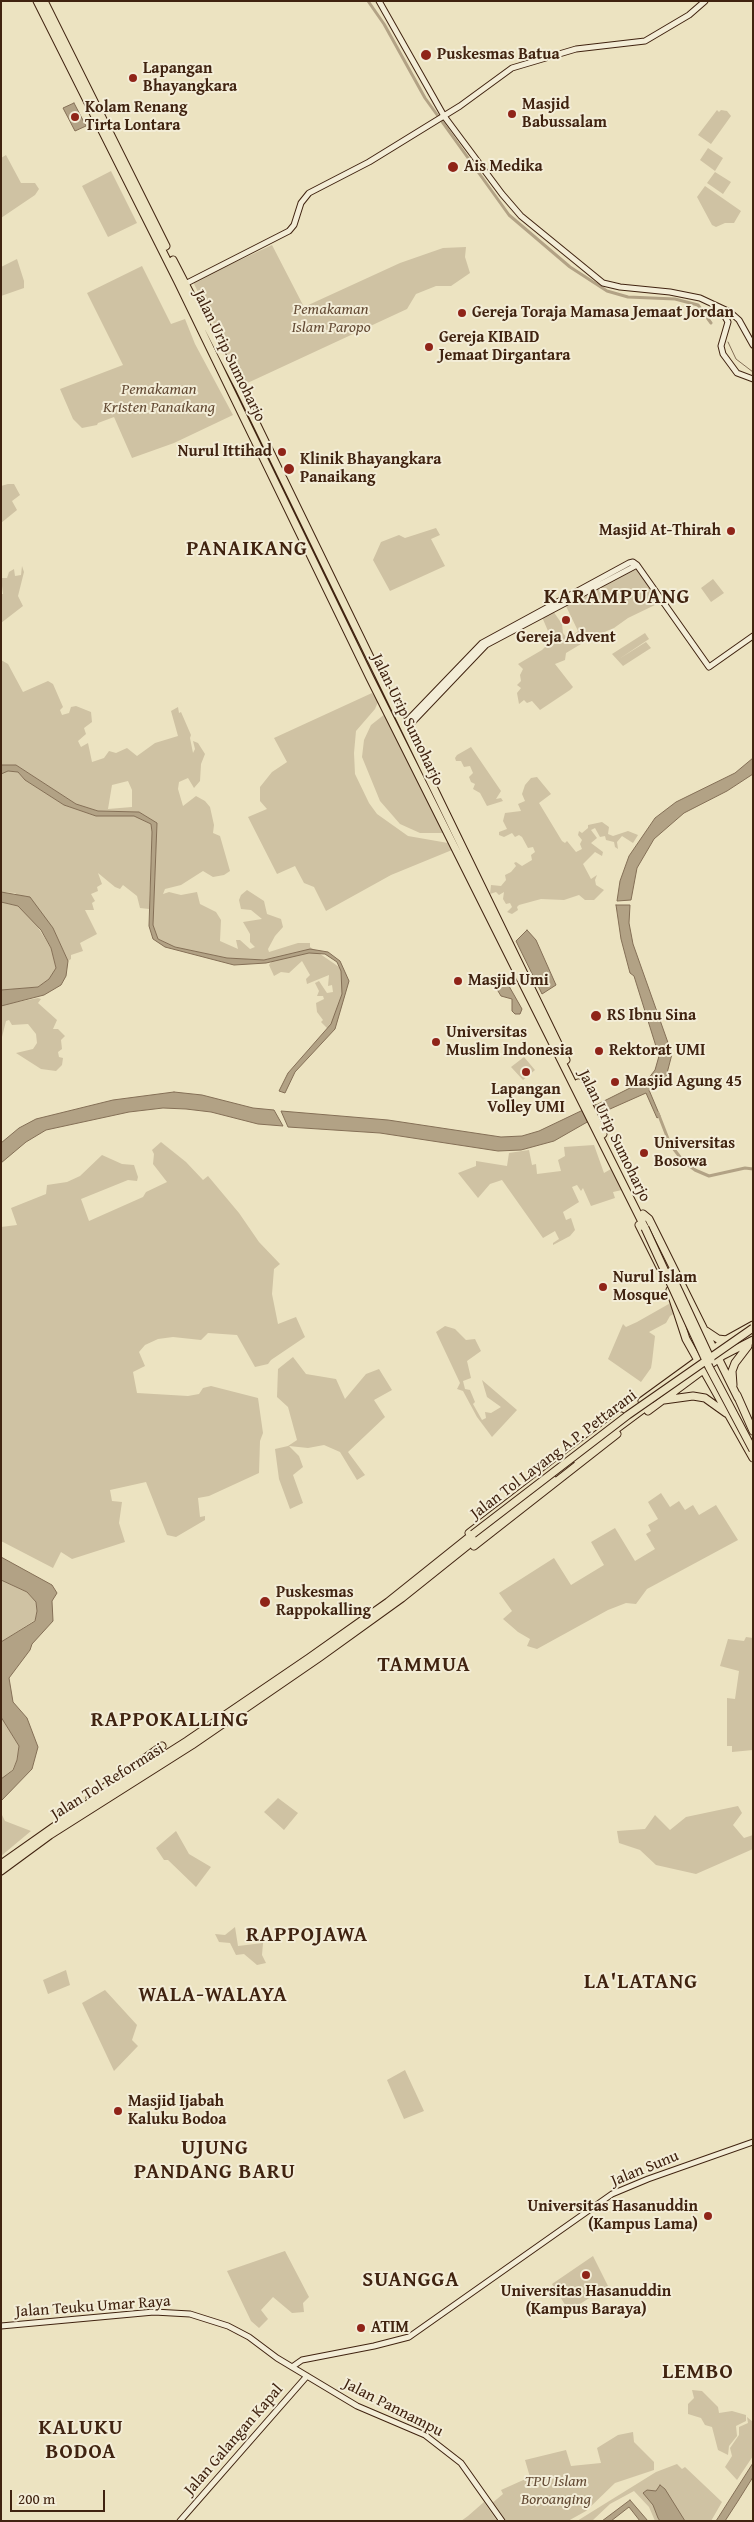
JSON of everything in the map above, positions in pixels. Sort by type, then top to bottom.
[{"type":"highway","name":"Jalan Urip Sumoharjo","points":[[37,1],[47,14],[136,191],[647,1227],[713,1365],[753,1441]]},
{"type":"highway","name":"Jalan Urip Sumoharjo","points":[[44,1],[47,14]]},
{"type":"highway","name":"Jalan Urip Sumoharjo","points":[[136,191],[240,390],[328,581]]},
{"type":"highway","name":"Jalan Urip Sumoharjo","points":[[364,655],[404,727],[497,925]]},
{"type":"highway","points":[[753,1431],[718,1359],[715,1348],[704,1330],[649,1219],[641,1216],[640,1226],[673,1296],[686,1339],[753,1458]]},
{"type":"highway","name":"Jalan Urip Sumoharjo","points":[[647,1227],[709,1367],[753,1450]]},
{"type":"highway","points":[[407,1586],[461,1539],[528,1486],[697,1359],[753,1326]]},
{"type":"highway","name":"Jalan Tol Layang A.P. Pettarani","points":[[376,1614],[407,1586],[628,1415],[753,1326]]},
{"type":"highway","points":[[686,1339],[692,1344],[698,1343],[703,1339],[704,1330]]},
{"type":"highway","points":[[704,1330],[714,1337],[727,1340]]},
{"type":"highway","name":"Jalan Tol Layang A.P. Pettarani","points":[[402,1598],[558,1472],[700,1367],[753,1333]]},
{"type":"highway","points":[[376,1614],[405,1598],[491,1534],[704,1369],[753,1340]]},
{"type":"highway","points":[[738,1398],[732,1383],[732,1371],[739,1355],[753,1340]]},
{"type":"highway","points":[[712,1384],[712,1378],[715,1374],[727,1376]]},
{"type":"highway","points":[[662,1400],[692,1396],[705,1398],[715,1403],[731,1418]]},
{"type":"highway","name":"Jalan Tol Reformasi","points":[[1,1864],[49,1830],[402,1598]]},
{"type":"highway","name":"Jalan Tol Reformasi","points":[[1,1871],[75,1818],[242,1711],[376,1614]]},
{"type":"highway","points":[[49,1830],[59,1820],[162,1746]]},
{"type":"main road","points":[[379,1],[443,116],[515,210],[602,282],[620,287],[693,295],[728,310],[735,316],[753,345]]},
{"type":"main road","points":[[185,284],[288,231],[294,225],[301,203],[309,193],[362,166],[452,111],[518,66],[576,49],[645,41],[690,15],[705,1]]},
{"type":"main road","points":[[437,105],[452,111]]},
{"type":"main road","points":[[720,308],[728,322],[721,346],[724,357],[734,370],[753,379]]},
{"type":"main road","points":[[404,727],[482,643],[632,562],[637,565],[709,667],[753,636]]},
{"type":"main road","name":"Jalan Sunu","points":[[294,2368],[302,2360],[374,2346],[412,2335],[612,2194],[648,2179],[753,2142]]},
{"type":"main road","name":"Jalan Teuku Umar Raya","points":[[1,2326],[154,2312],[190,2314],[235,2329],[294,2368]]},
{"type":"main road","name":"Jalan Pannampu","points":[[294,2368],[357,2406],[423,2434],[441,2446],[461,2463],[502,2521]]},
{"type":"main road","name":"Jalan Galangan Kapal","points":[[180,2521],[304,2374]]},
{"type":"green space","points":[[717,110],[719,112],[721,110],[727,111],[731,116],[711,144],[698,135]]},
{"type":"green space","points":[[708,148],[723,158],[715,171],[700,160]]},
{"type":"green space","points":[[6,155],[21,183],[35,183],[39,189],[35,195],[1,218],[1,158]]},
{"type":"green space","points":[[111,171],[137,223],[108,237],[82,186]]},
{"type":"green space","points":[[715,172],[731,182],[723,194],[707,183]]},
{"type":"green space","points":[[705,186],[741,211],[734,223],[725,223],[716,227],[712,225],[697,197]]},
{"type":"green space","name":"Pemakaman Islam Paropo","points":[[272,245],[304,307],[400,263],[443,248],[466,247],[465,257],[470,273],[451,286],[436,286],[416,294],[407,309],[241,386],[221,346],[224,344],[193,282]]},
{"type":"green space","points":[[17,259],[24,281],[24,288],[1,296],[1,267]]},
{"type":"green space","name":"Pemakaman Kristen Panaikang","points":[[142,266],[171,324],[185,319],[195,344],[233,415],[174,443],[132,458],[114,417],[97,425],[82,428],[73,419],[60,389],[123,365],[87,293]]},
{"type":"green space","points":[[14,484],[20,495],[12,501],[17,510],[1,523],[1,486]]},
{"type":"green space","points":[[436,528],[440,535],[431,539],[445,566],[390,591],[373,560],[381,542],[399,535],[405,538]]},
{"type":"green space","points":[[22,566],[24,572],[18,596],[23,606],[1,623],[1,594],[3,594],[1,578],[7,578],[9,572],[14,569],[15,576],[21,575]]},
{"type":"green space","points":[[636,567],[659,603],[628,618],[614,628],[595,636],[597,640],[594,642],[586,641],[566,653],[565,660],[555,664],[573,687],[570,690],[540,710],[532,701],[527,703],[524,700],[519,704],[517,693],[521,688],[517,685],[521,681],[520,675],[523,669],[518,664],[542,650],[547,645],[545,641],[553,636],[548,631],[542,617],[553,611],[562,624],[563,633],[567,638],[570,638],[578,631],[565,604]]},
{"type":"green space","points":[[713,579],[724,593],[711,602],[701,588]]},
{"type":"green space","points":[[645,633],[649,639],[619,659],[646,642],[651,648],[623,666],[612,654]]},
{"type":"green space","points":[[1,660],[8,664],[23,692],[48,681],[53,684],[63,707],[60,710],[62,715],[69,713],[71,707],[76,706],[91,712],[92,722],[84,728],[86,734],[78,741],[81,747],[88,743],[92,762],[104,758],[109,751],[116,753],[127,748],[137,756],[155,743],[178,736],[171,711],[178,707],[179,713],[181,712],[191,735],[193,753],[195,749],[193,741],[198,743],[205,754],[201,764],[200,781],[194,788],[188,778],[179,782],[178,789],[183,806],[196,796],[205,801],[210,807],[214,825],[213,833],[220,836],[230,871],[224,875],[213,877],[203,871],[181,885],[165,889],[163,894],[169,892],[181,895],[197,892],[200,904],[216,912],[221,920],[220,941],[238,949],[236,940],[240,940],[250,949],[255,947],[250,942],[250,934],[243,922],[262,919],[251,910],[241,909],[239,900],[241,895],[247,890],[264,901],[267,914],[281,919],[283,927],[275,936],[268,949],[269,952],[298,943],[310,943],[310,947],[342,969],[344,990],[330,1031],[321,1022],[323,1020],[317,1012],[316,1003],[324,999],[323,996],[317,996],[319,991],[315,983],[319,981],[327,993],[333,992],[332,985],[328,986],[329,975],[307,984],[306,979],[310,975],[302,961],[289,973],[281,972],[274,976],[269,965],[274,958],[264,960],[227,958],[175,947],[158,939],[153,925],[157,823],[139,812],[98,811],[76,804],[16,765],[1,765]],"holes":[[[128,781],[132,790],[132,807],[108,809],[112,785]]]},
{"type":"green space","points":[[372,693],[378,702],[375,709],[356,731],[354,753],[355,774],[369,803],[377,814],[408,836],[448,843],[452,850],[391,875],[326,911],[314,887],[304,883],[295,866],[277,874],[248,817],[267,809],[260,801],[260,787],[272,772],[287,762],[274,738]]},
{"type":"green space","points":[[385,714],[444,833],[420,833],[400,824],[380,801],[362,757],[364,740],[371,725]]},
{"type":"green space","points":[[471,747],[501,791],[496,799],[501,798],[503,801],[487,806],[480,793],[473,789],[475,784],[471,782],[469,777],[473,773],[470,766],[464,767],[461,761],[456,761],[457,755]]},
{"type":"green space","points":[[7,771],[18,772],[25,780],[64,805],[96,816],[134,816],[151,824],[149,909],[140,908],[137,896],[123,885],[120,889],[115,887],[98,873],[102,884],[97,887],[98,891],[91,894],[95,901],[92,903],[94,910],[85,910],[97,934],[80,943],[83,951],[71,955],[71,959],[68,961],[53,928],[15,893],[1,892],[1,774]]},
{"type":"green space","points":[[537,777],[551,794],[539,803],[562,841],[565,843],[567,841],[576,852],[582,849],[580,844],[582,840],[578,835],[579,831],[582,833],[588,828],[588,825],[602,822],[609,827],[608,834],[613,836],[628,831],[638,835],[633,843],[622,836],[617,842],[618,849],[615,847],[614,842],[606,840],[605,836],[600,837],[595,828],[591,830],[597,838],[591,843],[603,852],[602,856],[595,852],[583,864],[591,879],[597,875],[596,885],[604,890],[594,900],[585,900],[579,895],[564,900],[541,899],[519,905],[517,907],[518,910],[512,914],[507,912],[512,907],[510,903],[506,904],[503,899],[504,892],[499,895],[496,892],[490,894],[491,885],[501,886],[506,880],[505,875],[516,866],[514,863],[516,862],[522,866],[532,860],[531,855],[535,852],[533,847],[528,848],[519,835],[515,837],[512,833],[504,837],[499,835],[499,832],[507,829],[503,821],[505,813],[521,811],[518,804],[525,801],[522,794],[525,785],[531,778]]},
{"type":"green space","points":[[1,902],[18,906],[32,918],[51,948],[56,968],[49,979],[38,987],[1,990]]},
{"type":"green space","points":[[41,999],[38,1003],[57,1020],[53,1029],[58,1029],[65,1036],[61,1040],[62,1049],[58,1052],[59,1057],[63,1058],[62,1065],[56,1071],[41,1069],[16,1053],[33,1049],[37,1043],[36,1034],[28,1024],[12,1025],[9,1020],[6,1021],[1,1041],[2,1005]]},
{"type":"green space","points":[[524,1057],[535,1070],[523,1080],[511,1067]]},
{"type":"green space","points":[[161,1142],[186,1162],[203,1180],[208,1176],[239,1213],[259,1242],[280,1264],[274,1269],[272,1294],[278,1324],[296,1317],[305,1337],[268,1364],[255,1367],[237,1335],[208,1333],[201,1340],[173,1337],[158,1339],[145,1345],[139,1352],[145,1366],[133,1372],[137,1393],[188,1396],[199,1394],[203,1388],[211,1386],[258,1398],[263,1433],[260,1441],[259,1473],[209,1496],[198,1498],[200,1517],[205,1516],[205,1520],[176,1537],[167,1535],[146,1482],[110,1490],[112,1501],[122,1502],[119,1523],[125,1542],[72,1559],[61,1552],[53,1568],[1,1541],[1,1227],[17,1225],[11,1208],[46,1194],[47,1185],[67,1182],[80,1176],[102,1155],[122,1164],[134,1165],[138,1177],[137,1181],[128,1180],[81,1199],[89,1221],[143,1197],[146,1192],[167,1182],[153,1164],[154,1154],[152,1150]]},
{"type":"green space","points":[[594,1145],[604,1173],[611,1169],[622,1190],[613,1192],[615,1198],[591,1206],[583,1188],[581,1191],[577,1185],[572,1187],[579,1202],[563,1212],[566,1220],[571,1218],[575,1230],[570,1236],[553,1245],[559,1239],[555,1231],[543,1238],[502,1180],[490,1184],[478,1198],[458,1173],[476,1166],[476,1161],[507,1166],[509,1153],[529,1150],[532,1165],[536,1164],[537,1174],[561,1171],[558,1160],[565,1156],[564,1147]]},
{"type":"green space","points":[[674,1301],[677,1312],[670,1316],[666,1323],[649,1332],[655,1336],[652,1362],[651,1368],[641,1382],[608,1359],[623,1324],[626,1327]]},
{"type":"green space","points":[[445,1326],[455,1329],[466,1340],[475,1339],[481,1351],[467,1361],[471,1378],[463,1381],[465,1389],[470,1390],[475,1402],[473,1404],[482,1420],[486,1418],[485,1412],[491,1413],[501,1407],[487,1397],[482,1380],[517,1410],[492,1437],[477,1417],[463,1391],[457,1389],[460,1383],[436,1332]]},
{"type":"green space","points":[[293,1357],[306,1374],[336,1379],[345,1399],[366,1374],[379,1369],[392,1390],[374,1400],[385,1417],[348,1452],[365,1475],[357,1480],[340,1452],[324,1445],[308,1448],[289,1446],[299,1456],[303,1467],[293,1475],[303,1503],[290,1509],[279,1479],[275,1449],[288,1446],[297,1440],[288,1407],[277,1397],[278,1369]]},
{"type":"green space","points":[[661,1493],[670,1507],[679,1501],[685,1510],[693,1505],[699,1515],[716,1505],[738,1540],[647,1589],[636,1604],[626,1603],[608,1610],[537,1649],[527,1646],[530,1639],[518,1632],[503,1619],[512,1611],[499,1593],[554,1558],[571,1585],[604,1565],[591,1542],[615,1528],[635,1561],[655,1549],[646,1534],[651,1531],[648,1525],[658,1519],[648,1502]]},
{"type":"green space","points":[[1,1580],[27,1592],[36,1602],[37,1611],[35,1620],[1,1642]]},
{"type":"green space","points":[[746,1637],[753,1638],[753,1750],[732,1752],[732,1746],[727,1746],[727,1698],[735,1699],[739,1671],[720,1666],[728,1639],[744,1641]]},
{"type":"green space","points":[[1,1717],[19,1746],[17,1760],[12,1770],[1,1779]]},
{"type":"green space","points":[[278,1798],[298,1813],[284,1830],[264,1812]]},
{"type":"green space","points":[[738,1806],[742,1813],[733,1825],[744,1838],[753,1835],[753,1849],[696,1874],[656,1865],[640,1850],[619,1843],[617,1831],[645,1829],[655,1815],[670,1830],[686,1817]]},
{"type":"green space","points":[[1,1813],[5,1821],[31,1831],[1,1856]]},
{"type":"green space","points":[[176,1831],[189,1854],[211,1867],[196,1887],[168,1860],[164,1860],[156,1848]]},
{"type":"green space","points":[[235,1927],[238,1946],[263,1943],[262,1955],[266,1963],[257,1965],[244,1954],[236,1955],[230,1943],[219,1942],[215,1934],[225,1935]]},
{"type":"green space","points":[[66,1970],[70,1985],[48,1994],[43,1980]]},
{"type":"green space","points":[[105,1990],[137,2025],[132,2040],[138,2046],[114,2071],[82,2003]]},
{"type":"green space","points":[[405,2070],[424,2111],[404,2119],[387,2080]]},
{"type":"green space","points":[[285,2251],[309,2297],[303,2303],[304,2312],[292,2313],[273,2297],[261,2310],[268,2319],[259,2328],[251,2321],[227,2271]]},
{"type":"green space","points":[[593,2256],[608,2286],[569,2311],[552,2284]]},
{"type":"green space","points":[[692,2390],[702,2391],[718,2407],[719,2413],[732,2411],[746,2415],[746,2421],[736,2426],[737,2436],[729,2446],[728,2455],[718,2450],[712,2427],[705,2425],[701,2418],[688,2414],[688,2404],[694,2398]]},
{"type":"green space","points":[[747,2417],[753,2422],[753,2456],[737,2480],[725,2467],[732,2456],[730,2448],[739,2435],[739,2427],[748,2423]]},
{"type":"green space","name":"TPU Islam Boroanging","points":[[633,2432],[634,2442],[654,2462],[654,2470],[615,2483],[586,2511],[568,2521],[505,2521],[491,2504],[503,2494],[501,2490],[530,2477],[525,2460],[566,2450],[571,2466],[601,2463],[597,2448],[618,2435]]},
{"type":"green space","points":[[677,2464],[682,2469],[685,2467],[722,2502],[711,2521],[655,2521],[649,2507],[634,2491],[610,2504],[592,2521],[577,2521],[656,2472]]},
{"type":"green space","name":"TPU Islam Boroanging","points":[[484,2502],[497,2521],[461,2521],[468,2516]]},
{"type":"shaded area","name":"Kolam Renang Tirta Lontara","points":[[74,103],[86,126],[75,131],[63,108]]},
{"type":"shaded area","points":[[753,758],[753,774],[727,791],[684,813],[654,839],[637,868],[631,900],[617,901],[620,881],[629,856],[655,818],[676,802],[735,773]]},
{"type":"shaded area","points":[[1,765],[16,765],[76,804],[98,811],[139,812],[157,823],[153,925],[158,939],[175,947],[227,958],[264,960],[310,949],[328,952],[340,961],[349,981],[335,1029],[295,1072],[285,1093],[279,1091],[288,1073],[331,1024],[342,994],[341,971],[337,962],[325,954],[309,953],[266,963],[234,965],[165,947],[153,939],[149,926],[151,824],[134,816],[96,816],[64,805],[25,780],[18,772],[8,771],[1,774]]},
{"type":"shaded area","points":[[1,892],[30,897],[53,928],[68,961],[66,976],[61,985],[44,995],[1,1006],[1,990],[38,987],[49,979],[56,968],[51,948],[41,930],[18,906],[1,902]]},
{"type":"shaded area","points":[[616,905],[630,905],[629,923],[633,944],[672,1054],[666,1077],[649,1090],[660,1116],[657,1118],[646,1093],[601,1113],[600,1118],[592,1102],[596,1105],[648,1079],[655,1070],[659,1056],[634,976],[630,973],[621,939]]},
{"type":"shaded area","points":[[527,930],[536,940],[556,985],[542,994],[516,941]]},
{"type":"shaded area","points":[[505,979],[522,1009],[520,1014],[515,1014],[512,1011],[512,999],[501,996],[495,986],[497,980]]},
{"type":"shaded area","points":[[174,1092],[202,1095],[253,1108],[274,1110],[283,1126],[258,1124],[211,1112],[186,1109],[163,1108],[129,1112],[46,1130],[26,1142],[1,1163],[1,1143],[19,1128],[36,1119],[113,1100]]},
{"type":"shaded area","points":[[583,1110],[589,1121],[554,1141],[521,1150],[498,1151],[380,1133],[288,1127],[281,1111],[388,1120],[501,1137],[522,1136],[539,1131]]},
{"type":"shaded area","points":[[1,1557],[52,1585],[57,1593],[52,1601],[53,1621],[32,1644],[30,1650],[9,1678],[13,1702],[27,1718],[38,1747],[32,1769],[1,1801],[1,1779],[13,1770],[19,1746],[1,1717],[1,1642],[35,1621],[37,1611],[36,1602],[27,1592],[1,1580]]},
{"type":"shaded area","points":[[753,2463],[753,2477],[738,2501],[725,2521],[716,2521]]},
{"type":"shaded area","points":[[660,2485],[665,2489],[685,2521],[660,2521],[653,2505],[643,2493],[647,2490],[656,2491]]},
{"type":"shaded area","points":[[630,2500],[648,2521],[640,2521],[629,2507],[611,2521],[602,2521]]},
{"type":"waterway","points":[[368,1],[384,24],[425,98],[509,215],[570,267],[607,291],[628,297],[675,299],[698,305],[711,323]]},
{"type":"waterway","points":[[728,342],[736,359],[753,372]]},
{"type":"waterway","points":[[658,1113],[670,1144],[683,1161],[695,1170],[709,1176],[745,1168],[753,1169]]},
{"type":"place","name":"Puskesmas Batua","points":[[426,55]]},
{"type":"place","name":"Lapangan Bhayangkara","points":[[133,78]]},
{"type":"place","name":"Masjid Babussalam","points":[[512,114]]},
{"type":"place","name":"Kolam Renang Tirta Lontara","points":[[75,117]]},
{"type":"place","name":"Ais Medika","points":[[453,167]]},
{"type":"place","name":"Gereja Toraja Mamasa Jemaat Jordan","points":[[462,313]]},
{"type":"place","name":"Gereja KIBAID Jemaat Dirgantara","points":[[429,347]]},
{"type":"place","name":"Nurul Ittihad","points":[[282,452]]},
{"type":"place","name":"Klinik Bhayangkara Panaikang","points":[[289,469]]},
{"type":"place","name":"Masjid At-Thirah","points":[[731,531]]},
{"type":"place","name":"Gereja Advent","points":[[566,620]]},
{"type":"place","name":"Masjid Umi","points":[[458,981]]},
{"type":"place","name":"RS Ibnu Sina","points":[[596,1016]]},
{"type":"place","name":"Universitas Muslim Indonesia","points":[[436,1042]]},
{"type":"place","name":"Rektorat UMI","points":[[599,1051]]},
{"type":"place","name":"Lapangan Volley UMI","points":[[526,1072]]},
{"type":"place","name":"Masjid Agung 45","points":[[615,1082]]},
{"type":"place","name":"Universitas Bosowa","points":[[644,1153]]},
{"type":"place","name":"Nurul Islam Mosque","points":[[603,1287]]},
{"type":"place","name":"Puskesmas Rappokalling","points":[[265,1602]]},
{"type":"place","name":"Masjid Ijabah Kaluku Bodoa","points":[[118,2111]]},
{"type":"place","name":"Universitas Hasanuddin (Kampus Lama)","points":[[708,2216]]},
{"type":"place","name":"Universitas Hasanuddin (Kampus Baraya)","points":[[586,2275]]},
{"type":"place","name":"ATIM","points":[[361,2328]]},
{"type":"district","name":"PANAIKANG","points":[[247,550]]},
{"type":"district","name":"KARAMPUANG","points":[[617,598]]},
{"type":"district","name":"TAMMUA","points":[[424,1666]]},
{"type":"district","name":"RAPPOKALLING","points":[[170,1721]]},
{"type":"district","name":"RAPPOJAWA","points":[[307,1936]]},
{"type":"district","name":"LA'LATANG","points":[[641,1983]]},
{"type":"district","name":"WALA-WALAYA","points":[[213,1996]]},
{"type":"district","name":"UJUNG PANDANG BARU","points":[[215,2161]]},
{"type":"district","name":"SUANGGA","points":[[411,2281]]},
{"type":"district","name":"LEMBO","points":[[698,2373]]},
{"type":"district","name":"KALUKU BODOA","points":[[81,2441]]}]
